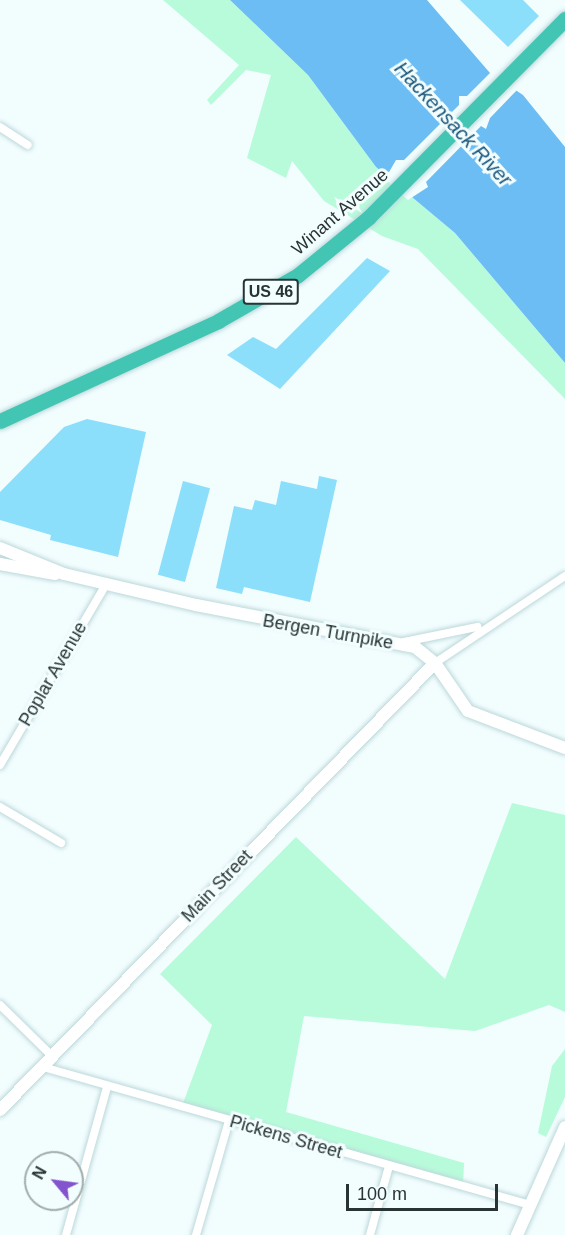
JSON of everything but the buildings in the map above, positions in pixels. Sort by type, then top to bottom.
[{"type":"highway","name":"Winant Avenue","points":[[0,421],[235,313],[312,265],[369,217],[565,19]]},
{"type":"street","points":[[0,127],[28,145]]},
{"type":"street","name":"Bergen Turnpike","points":[[0,548],[64,574]]},
{"type":"street","name":"Bergen Turnpike","points":[[0,564],[64,574],[278,624],[415,647],[435,663]]},
{"type":"street","points":[[565,576],[488,623],[435,663],[468,711],[565,748]]},
{"type":"street","name":"Poplar Avenue","points":[[0,765],[106,584]]},
{"type":"street","points":[[393,642],[437,639],[488,623]]},
{"type":"street","name":"Main Street","points":[[0,1110],[435,663]]},
{"type":"street","points":[[0,807],[61,843]]},
{"type":"street","points":[[0,1005],[53,1057]]},
{"type":"street","name":"Pickens Street","points":[[43,1067],[107,1088],[530,1205]]},
{"type":"street","points":[[66,1235],[107,1088]]},
{"type":"street","points":[[196,1235],[229,1121]]},
{"type":"street","points":[[517,1235],[565,1126]]},
{"type":"street","points":[[370,1235],[389,1166]]},
{"type":"green space","points":[[163,0],[230,0],[308,75],[376,167],[455,233],[565,363],[565,399],[418,249],[382,236],[324,201],[292,161],[286,178],[247,158],[271,75],[246,70],[211,105],[207,100],[239,65]]},
{"type":"green space","points":[[512,803],[565,815],[565,1012],[549,1005],[475,1031],[304,1016],[286,1112],[464,1163],[463,1186],[182,1106],[212,1025],[160,974],[296,837],[445,979]]},
{"type":"green space","points":[[565,1049],[565,1097],[546,1137],[538,1133],[552,1066]]},
{"type":"water","name":"Hackensack River","points":[[230,0],[427,0],[490,73],[523,95],[565,147],[565,363],[455,233],[376,167],[308,75]]},
{"type":"pier","points":[[492,71],[518,89],[490,118],[486,129],[481,126],[426,182],[428,187],[408,200],[385,179],[396,160],[404,160],[459,105],[459,96],[467,96]]}]
